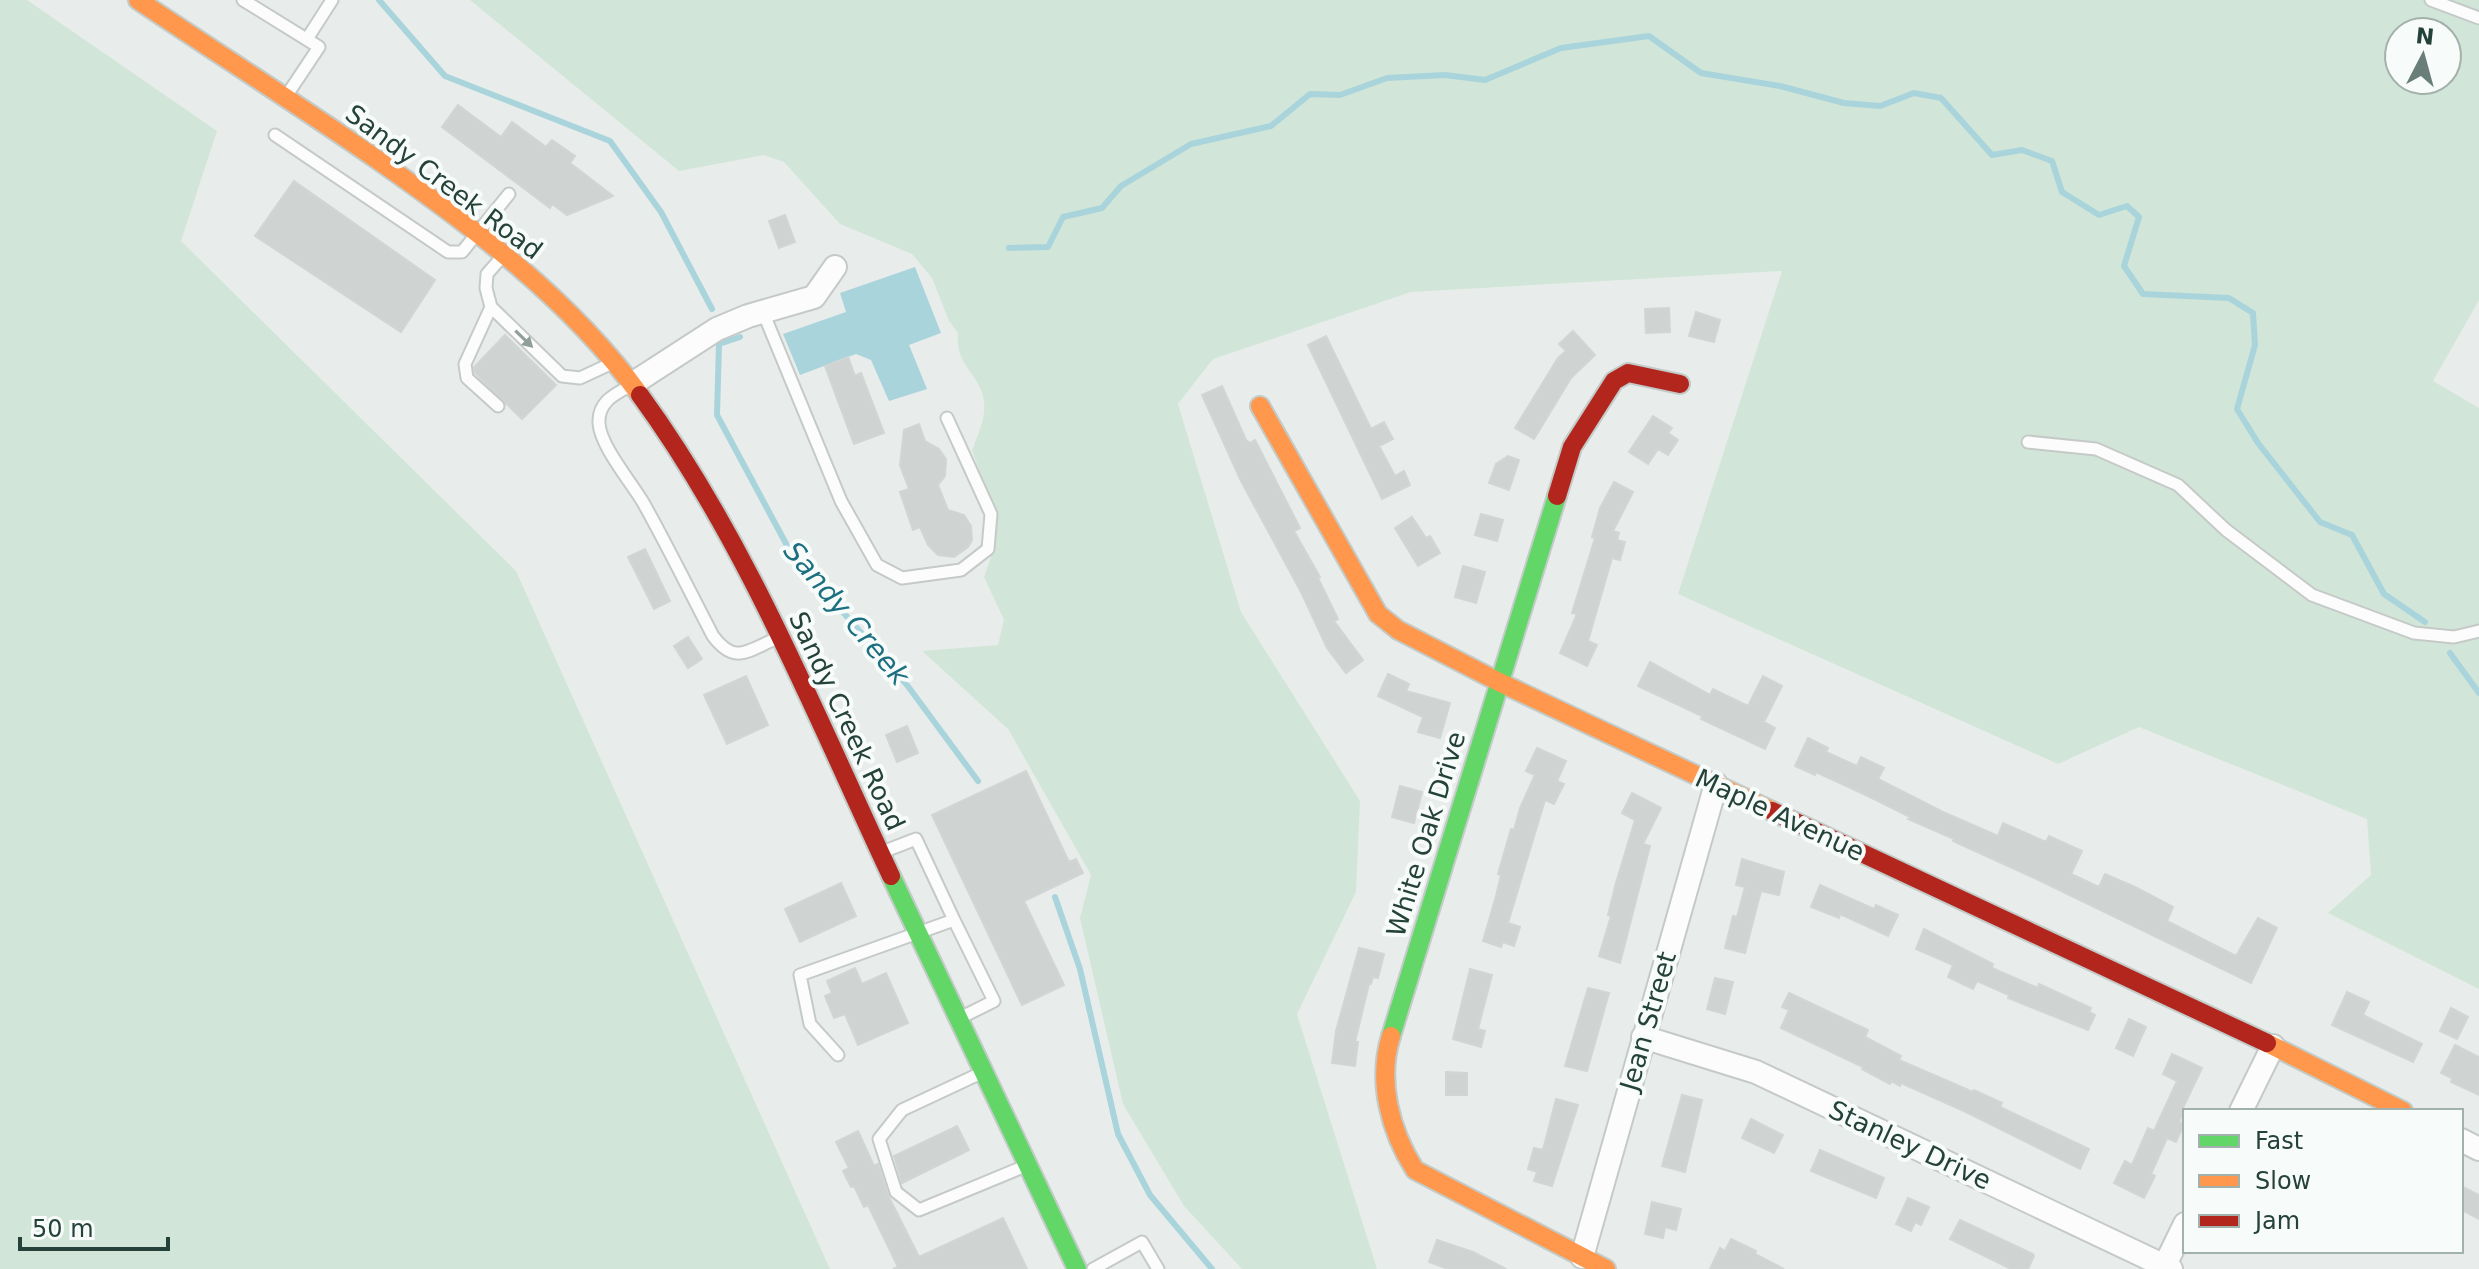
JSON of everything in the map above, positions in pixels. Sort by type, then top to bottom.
[{"type":"street","name":"Sandy Creek Road","points":[[146,2],[435,200],[504,254],[570,315],[632,384],[667,432],[738,551],[1077,1269]]},
{"type":"street","points":[[632,384],[717,329],[814,297],[835,267]]},
{"type":"street","name":"White Oak Drive","points":[[1606,1269],[1415,1170],[1401,1151],[1391,1121],[1385,1090],[1386,1053],[1572,447],[1614,381],[1628,373],[1680,384]]},
{"type":"street","name":"Maple Avenue","points":[[1260,406],[1378,614],[1398,630],[1499,682],[2273,1046],[2399,1109]]},
{"type":"street","name":"Jean Street","points":[[1582,1257],[1716,784]]},
{"type":"street","name":"Stanley Drive","points":[[1643,1037],[1756,1072],[2166,1268]]},
{"type":"street","points":[[2242,1109],[2273,1046]]},
{"type":"street","points":[[2166,1268],[2183,1229]]},
{"type":"lane","points":[[243,0],[319,47],[285,98]]},
{"type":"lane","points":[[307,39],[332,0]]},
{"type":"lane","points":[[2431,0],[2479,18]]},
{"type":"lane","points":[[275,135],[448,252],[462,252],[509,194]]},
{"type":"lane","points":[[504,254],[487,274],[486,288],[491,307],[562,376],[580,378],[613,363]]},
{"type":"lane","points":[[491,307],[465,364],[467,378],[498,406]]},
{"type":"lane","points":[[763,312],[841,501],[877,565],[902,578],[961,570],[988,549],[991,514],[947,418]]},
{"type":"lane","points":[[632,384],[610,397],[602,406],[599,422],[603,438],[643,504],[713,636],[731,654],[740,654],[778,637]]},
{"type":"lane","points":[[2028,442],[2096,449],[2178,485],[2226,530],[2312,595],[2414,633],[2454,637],[2479,631]]},
{"type":"lane","points":[[880,852],[916,839],[994,1001],[958,1018]]},
{"type":"lane","points":[[838,1055],[810,1024],[800,975],[954,920]]},
{"type":"lane","points":[[984,1072],[902,1110],[879,1139],[896,1192],[919,1210],[1028,1165]]},
{"type":"lane","points":[[1093,1269],[1142,1242],[1158,1269]]},
{"type":"green space","points":[[0,0],[27,0],[217,131],[181,241],[516,571],[830,1269],[0,1269]]},
{"type":"green space","points":[[470,0],[2479,0],[2479,300],[2433,381],[2479,408],[2479,989],[2328,913],[2371,875],[2367,819],[2139,727],[2058,764],[1678,594],[1782,271],[1411,292],[1213,359],[1178,404],[1241,612],[1360,801],[1356,892],[1297,1014],[1377,1269],[1242,1269],[1184,1206],[1123,1104],[1080,918],[1091,875],[1008,729],[922,651],[998,645],[1004,620],[984,577],[995,545],[997,517],[972,451],[984,415],[984,402],[979,384],[960,354],[958,333],[949,321],[932,278],[912,254],[840,224],[784,162],[764,155],[679,171]]},
{"type":"water","points":[[915,267],[941,333],[909,345],[927,389],[889,401],[871,360],[856,354],[800,375],[783,334],[846,312],[840,293]]},
{"type":"building","points":[[458,105],[501,137],[512,122],[546,147],[552,140],[575,156],[570,163],[613,196],[567,215],[552,204],[550,208],[442,127]]},
{"type":"building","points":[[294,181],[435,280],[401,332],[255,236]]},
{"type":"building","points":[[785,215],[795,242],[779,248],[769,221]]},
{"type":"building","points":[[1669,308],[1670,332],[1646,333],[1645,309]]},
{"type":"building","points":[[1696,312],[1720,320],[1714,342],[1689,336]]},
{"type":"building","points":[[1573,331],[1595,355],[1571,378],[1534,439],[1515,428],[1558,358],[1566,351],[1559,344]]},
{"type":"building","points":[[505,335],[556,385],[522,419],[475,373],[474,367]]},
{"type":"building","points":[[1326,336],[1371,429],[1384,422],[1393,439],[1379,446],[1395,476],[1404,471],[1410,485],[1382,499],[1308,345]]},
{"type":"building","points":[[848,357],[855,376],[861,373],[884,433],[854,444],[825,366]]},
{"type":"building","points":[[1222,386],[1246,440],[1250,443],[1255,440],[1300,528],[1294,531],[1320,577],[1338,619],[1334,621],[1363,660],[1346,673],[1327,648],[1302,594],[1241,481],[1202,395]]},
{"type":"building","points":[[1653,416],[1672,428],[1668,433],[1678,440],[1668,455],[1658,449],[1648,464],[1629,452]]},
{"type":"building","points":[[919,424],[925,441],[939,449],[946,459],[945,476],[938,485],[948,510],[964,515],[971,526],[972,540],[954,557],[938,555],[928,545],[920,527],[913,530],[900,492],[909,489],[900,465],[904,430]]},
{"type":"building","points":[[1508,456],[1519,460],[1509,490],[1489,483],[1496,464]]},
{"type":"building","points":[[1614,482],[1633,492],[1613,531],[1619,533],[1617,540],[1625,542],[1620,560],[1612,558],[1588,641],[1597,645],[1587,666],[1560,653],[1577,614],[1572,613],[1595,538],[1592,537],[1600,508]]},
{"type":"building","points":[[1481,514],[1503,520],[1497,541],[1475,535]]},
{"type":"building","points":[[1412,517],[1426,538],[1430,536],[1440,553],[1418,566],[1395,528]]},
{"type":"building","points":[[645,549],[670,601],[654,609],[628,557]]},
{"type":"building","points":[[1463,566],[1485,572],[1476,603],[1455,597]]},
{"type":"building","points":[[688,637],[702,659],[688,668],[674,646]]},
{"type":"building","points":[[1650,662],[1710,695],[1713,689],[1748,706],[1763,676],[1782,686],[1764,722],[1775,728],[1765,749],[1638,686]]},
{"type":"building","points":[[1388,674],[1409,684],[1406,691],[1450,703],[1440,738],[1418,732],[1423,717],[1378,696]]},
{"type":"building","points":[[746,676],[768,725],[727,744],[704,695]]},
{"type":"building","points":[[907,726],[918,753],[897,762],[886,735]]},
{"type":"building","points":[[1808,738],[1828,748],[1826,752],[1857,766],[1861,757],[1884,768],[1878,779],[1998,836],[2003,823],[2046,842],[2049,836],[2082,851],[2071,874],[2099,887],[2105,874],[2135,887],[2173,907],[2167,921],[2236,956],[2258,918],[2277,928],[2251,983],[1953,841],[1870,797],[1816,772],[1815,775],[1795,766]]},
{"type":"building","points":[[1537,748],[1566,761],[1557,781],[1564,784],[1554,804],[1545,800],[1508,923],[1520,927],[1514,946],[1503,942],[1501,947],[1483,941],[1511,829],[1514,830],[1535,775],[1526,771]]},
{"type":"building","points":[[1026,771],[1069,862],[1076,859],[1083,873],[1024,901],[1064,985],[1022,1005],[932,815]]},
{"type":"building","points":[[1400,786],[1422,792],[1414,823],[1392,817]]},
{"type":"building","points":[[1632,793],[1661,808],[1643,844],[1650,846],[1620,963],[1599,956],[1635,820],[1622,813]]},
{"type":"building","points":[[1742,859],[1784,872],[1779,895],[1761,891],[1745,953],[1725,948],[1745,887],[1736,885]]},
{"type":"building","points":[[841,883],[856,916],[800,942],[785,909]]},
{"type":"building","points":[[1820,885],[1874,909],[1876,905],[1898,915],[1888,936],[1840,914],[1839,918],[1811,907]]},
{"type":"building","points":[[1924,929],[1993,964],[1992,968],[2038,988],[2039,984],[2091,1008],[2089,1012],[2095,1015],[2088,1030],[2008,998],[2009,995],[1977,981],[1973,989],[1948,977],[1953,965],[1916,949]]},
{"type":"building","points":[[1359,948],[1384,954],[1378,978],[1373,977],[1369,984],[1355,1042],[1358,1042],[1355,1066],[1332,1063],[1336,1031]]},
{"type":"building","points":[[855,968],[862,984],[886,973],[908,1023],[858,1045],[845,1014],[834,1018],[825,996],[832,993],[827,981]]},
{"type":"building","points":[[1470,969],[1492,975],[1478,1029],[1485,1031],[1481,1047],[1453,1039]]},
{"type":"building","points":[[1715,978],[1733,982],[1725,1014],[1707,1009]]},
{"type":"building","points":[[1588,988],[1609,993],[1587,1071],[1565,1066]]},
{"type":"building","points":[[2347,992],[2369,1002],[2363,1015],[2422,1044],[2413,1062],[2332,1025]]},
{"type":"building","points":[[1789,993],[1868,1030],[1865,1037],[1901,1056],[1899,1060],[2002,1103],[2000,1107],[2089,1149],[2080,1169],[1964,1111],[1901,1083],[1900,1086],[1891,1081],[1890,1084],[1863,1067],[1781,1028],[1789,1010],[1782,1007]]},
{"type":"building","points":[[2451,1008],[2468,1017],[2457,1039],[2440,1031]]},
{"type":"building","points":[[2129,1019],[2146,1027],[2133,1056],[2116,1048]]},
{"type":"building","points":[[2455,1045],[2479,1057],[2479,1095],[2451,1082],[2452,1078],[2441,1073]]},
{"type":"building","points":[[2172,1054],[2202,1068],[2181,1112],[2179,1122],[2183,1126],[2176,1142],[2167,1138],[2144,1198],[2114,1183],[2125,1161],[2132,1165],[2148,1128],[2154,1131],[2177,1081],[2163,1074]]},
{"type":"building","points":[[1446,1072],[1467,1073],[1467,1095],[1446,1095]]},
{"type":"building","points":[[1682,1095],[1702,1100],[1685,1172],[1662,1166]]},
{"type":"building","points":[[1556,1099],[1578,1105],[1552,1186],[1534,1181],[1537,1172],[1528,1169],[1534,1148],[1543,1150]]},
{"type":"building","points":[[1751,1119],[1783,1135],[1774,1153],[1742,1138]]},
{"type":"building","points":[[957,1126],[969,1150],[902,1183],[894,1156]]},
{"type":"building","points":[[858,1131],[874,1166],[878,1164],[888,1195],[919,1257],[1003,1218],[1027,1269],[893,1269],[898,1267],[868,1205],[864,1207],[843,1171],[849,1168],[836,1142]]},
{"type":"building","points":[[1820,1150],[1884,1178],[1876,1198],[1811,1171]]},
{"type":"building","points":[[2463,1187],[2479,1195],[2479,1219],[2463,1211]]},
{"type":"building","points":[[1908,1198],[1929,1207],[1921,1225],[1915,1222],[1911,1231],[1896,1224]]},
{"type":"building","points":[[1652,1202],[1681,1209],[1676,1230],[1665,1227],[1663,1238],[1645,1234]]},
{"type":"building","points":[[1960,1220],[2033,1254],[2028,1269],[2011,1269],[1950,1239]]},
{"type":"building","points":[[1731,1239],[1784,1269],[1710,1269],[1720,1248],[1725,1251]]},
{"type":"building","points":[[1437,1240],[1473,1252],[1506,1269],[1448,1269],[1429,1262]]},
{"type":"waterway","name":"Sandy Creek","points":[[379,0],[445,76],[610,141],[661,212],[712,309]]},
{"type":"waterway","points":[[1009,248],[1048,247],[1063,217],[1102,208],[1121,186],[1191,144],[1271,126],[1310,94],[1340,95],[1387,78],[1445,75],[1485,80],[1561,48],[1649,36],[1701,73],[1780,86],[1844,103],[1880,106],[1914,93],[1941,98],[1992,155],[2022,150],[2052,161],[2062,192],[2099,215],[2127,206],[2139,217],[2124,266],[2143,294],[2229,298],[2253,313],[2255,345],[2237,409],[2258,443],[2320,522],[2352,535],[2384,594],[2425,622]]},
{"type":"waterway","name":"Sandy Creek","points":[[740,337],[719,344],[717,415],[791,553],[907,685],[978,781]]},
{"type":"waterway","points":[[2450,653],[2479,693]]},
{"type":"waterway","name":"Sandy Creek","points":[[1055,897],[1080,969],[1118,1134],[1150,1195],[1212,1269]]},
{"type":"traffic: fast","points":[[1391,1036],[1557,496]]},
{"type":"traffic: fast","points":[[891,876],[1077,1269]]},
{"type":"traffic: slow","points":[[138,0],[375,158],[483,237],[583,327],[640,395]]},
{"type":"traffic: slow","points":[[1260,406],[1378,614],[1398,630],[1499,682],[1772,811]]},
{"type":"traffic: slow","points":[[1391,1036],[1385,1070],[1388,1105],[1399,1139],[1415,1170],[1606,1269]]},
{"type":"traffic: slow","points":[[2267,1043],[2399,1109]]},
{"type":"traffic: jam","points":[[1557,496],[1572,447],[1614,381],[1628,373],[1680,384]]},
{"type":"traffic: jam","points":[[640,395],[678,451],[746,568],[891,876]]},
{"type":"traffic: jam","points":[[1772,811],[2267,1043]]}]
